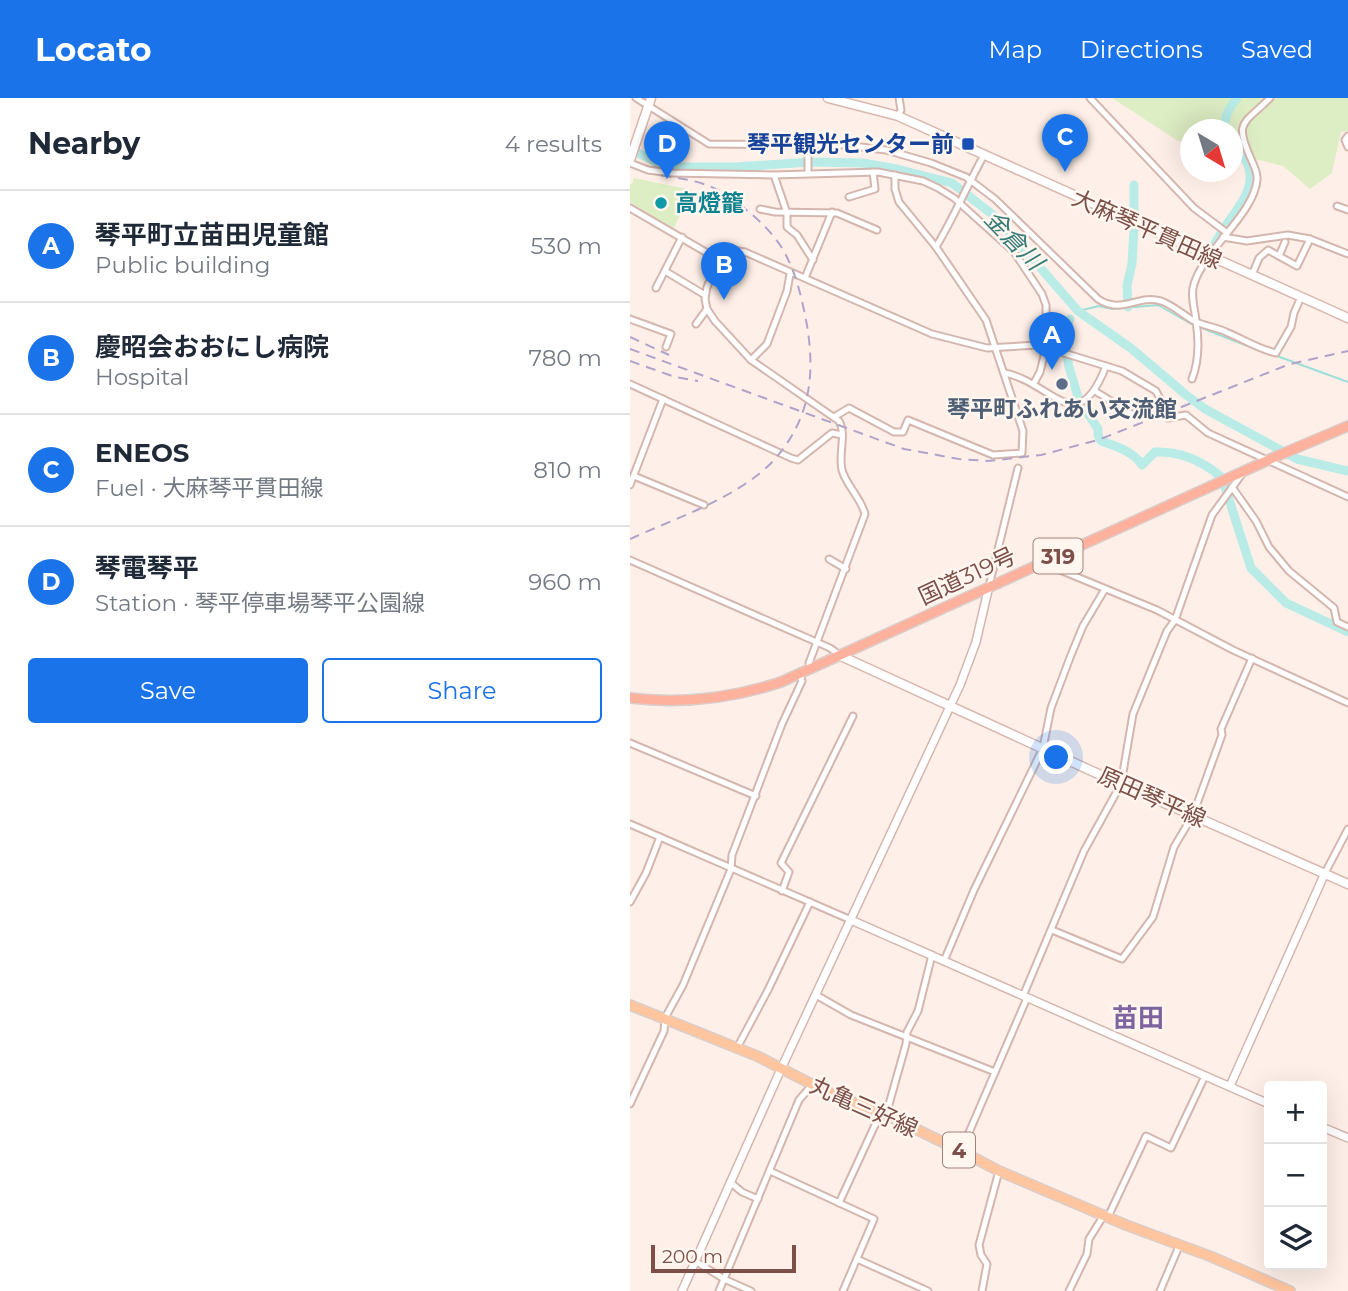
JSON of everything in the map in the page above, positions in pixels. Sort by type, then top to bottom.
[{"type":"highway","name":"国道319号","points":[[630,698],[711,698],[755,690],[800,674],[1271,458],[1348,426]]},
{"type":"main road","name":"大麻琴平貫田線","points":[[828,98],[898,116],[1348,318]]},
{"type":"main road","points":[[630,162],[650,102]]},
{"type":"main road","name":"原田琴平線","points":[[841,656],[1348,884]]},
{"type":"main road","name":"丸亀三好線","points":[[630,1005],[737,1048],[886,1115],[999,1171],[1290,1291]]},
{"type":"street","points":[[636,98],[650,102],[709,144],[844,145],[886,150],[931,163],[970,182],[995,200],[1108,305],[1121,306],[1151,299],[1161,301],[1197,323],[1224,331],[1259,349],[1276,354],[1291,327],[1301,297]]},
{"type":"street","points":[[898,116],[901,110],[899,98]]},
{"type":"street","points":[[1090,98],[1194,208],[1225,234],[1247,241],[1288,235],[1310,239],[1348,254]]},
{"type":"street","points":[[1192,379],[1198,359],[1193,285],[1209,256],[1248,202],[1257,179],[1256,170],[1243,141],[1242,126],[1269,98]]},
{"type":"street","points":[[1348,136],[1345,140],[1348,147]]},
{"type":"street","points":[[808,146],[808,173]]},
{"type":"street","points":[[936,247],[984,155]]},
{"type":"street","points":[[630,162],[648,170],[671,173],[774,175],[873,172],[923,181],[959,201],[1014,252],[1035,282],[1046,305],[1046,348],[1040,372],[1034,383]]},
{"type":"street","points":[[849,197],[875,189],[873,172]]},
{"type":"street","points":[[834,416],[849,408],[894,432],[903,432],[908,420],[993,454],[1022,453],[1023,431],[1005,373],[979,307],[936,247],[899,202],[895,189],[895,174]]},
{"type":"street","points":[[774,175],[787,213],[786,227],[797,235],[813,260]]},
{"type":"street","points":[[1337,205],[1348,210]]},
{"type":"street","points":[[630,208],[714,257],[716,268],[705,295],[707,309],[719,326],[751,360],[834,416],[842,427],[842,470],[865,514],[809,663],[813,669]]},
{"type":"street","points":[[760,209],[787,213],[832,212],[877,230]]},
{"type":"street","points":[[805,278],[832,212]]},
{"type":"street","points":[[656,288],[682,237]]},
{"type":"street","points":[[1252,275],[1256,263],[1268,250],[1297,266],[1310,239]]},
{"type":"street","points":[[1279,256],[1285,242]]},
{"type":"street","points":[[714,257],[739,251],[932,334],[987,348],[1038,345],[1122,371],[1156,391],[1168,418],[1186,415],[1208,433],[1271,458],[1348,497]]},
{"type":"street","points":[[665,271],[705,295]]},
{"type":"street","points":[[751,360],[767,344],[787,291],[790,274]]},
{"type":"street","points":[[696,324],[707,309]]},
{"type":"street","points":[[630,319],[671,334],[666,347]]},
{"type":"street","points":[[1005,373],[1034,383],[1049,395],[1070,404],[1084,401],[1095,391],[1106,366]]},
{"type":"street","points":[[630,384],[779,454],[798,460],[832,433],[842,435]]},
{"type":"street","points":[[1095,391],[1135,416],[1165,410]]},
{"type":"street","points":[[630,485],[663,399]]},
{"type":"street","points":[[682,1291],[781,1069],[951,705],[976,642],[1018,468]]},
{"type":"street","points":[[961,1151],[1084,851],[1121,783],[1133,715],[1167,631],[1175,620],[1212,515],[1244,472]]},
{"type":"street","points":[[634,476],[704,505]]},
{"type":"street","points":[[1232,487],[1256,521],[1269,547],[1289,571],[1334,608],[1337,622],[1348,627]]},
{"type":"street","points":[[829,559],[846,569]]},
{"type":"street","points":[[630,560],[818,643],[841,656]]},
{"type":"street","points":[[1043,562],[1175,620],[1348,703]]},
{"type":"street","points":[[944,961],[974,890],[1043,748],[1051,708],[1075,645],[1105,589]]},
{"type":"street","points":[[1052,930],[1122,958],[1153,917],[1174,847],[1193,815],[1222,729],[1252,658]]},
{"type":"street","points":[[630,1104],[664,1031],[664,1018],[683,985],[730,869],[782,724],[802,681],[800,674]]},
{"type":"street","points":[[782,891],[789,872],[781,863],[853,716]]},
{"type":"street","points":[[630,743],[756,796]]},
{"type":"street","points":[[630,824],[1264,1102]]},
{"type":"street","points":[[1230,1086],[1318,884],[1348,829]]},
{"type":"street","points":[[630,902],[646,873],[660,838]]},
{"type":"street","points":[[737,1048],[810,902]]},
{"type":"street","points":[[839,1203],[875,1125],[886,1115],[906,1037],[918,1011],[932,956]]},
{"type":"street","points":[[816,995],[851,1015],[995,1072]]},
{"type":"street","points":[[1069,1291],[1087,1254],[1090,1239],[1106,1216],[1146,1136],[1171,1148],[1205,1076]]},
{"type":"street","points":[[719,1291],[799,1100],[812,1084]]},
{"type":"street","points":[[1327,1129],[1348,1138]]},
{"type":"street","points":[[770,1171],[874,1219],[843,1291]]},
{"type":"street","points":[[982,1291],[987,1264],[979,1245],[999,1171]]},
{"type":"street","points":[[730,1182],[742,1192],[758,1199]]},
{"type":"street","points":[[1160,1291],[1180,1244]]},
{"type":"street","points":[[857,1259],[928,1291]]},
{"type":"street","points":[[695,1261],[724,1279],[751,1291]]},
{"type":"green space","points":[[1112,98],[1348,98],[1348,131],[1341,132],[1332,173],[1310,189],[1283,166],[1243,156],[1243,119],[1180,119],[1178,141]]},
{"type":"green space","points":[[634,178],[692,190],[673,230],[630,205],[630,184]]},
{"type":"waterway","points":[[1226,119],[1237,98]]},
{"type":"waterway","name":"金倉川","points":[[630,149],[658,163],[676,167],[736,167],[811,162],[863,163],[952,183],[997,218],[1078,311],[1132,349],[1205,409],[1297,459],[1348,471]]},
{"type":"waterway","points":[[1213,247],[1245,196],[1249,184],[1250,171],[1243,156]]},
{"type":"waterway","points":[[1134,185],[1134,217]]},
{"type":"waterway","points":[[1128,307],[1127,285],[1132,264],[1134,228]]},
{"type":"waterway","points":[[1078,311],[1099,306],[1112,309],[1158,305],[1193,325]]},
{"type":"waterway","points":[[1070,319],[1064,334],[1069,367],[1079,400],[1098,429],[1101,441],[1129,453],[1142,465],[1155,452],[1173,453],[1198,461],[1220,476]]},
{"type":"waterway","points":[[1199,327],[1268,354]]},
{"type":"waterway","points":[[1277,356],[1348,382]]},
{"type":"waterway","points":[[1225,487],[1251,568],[1286,603],[1348,632]]},
{"type":"railway","points":[[630,539],[726,496],[760,473],[787,443],[804,408],[809,389],[808,331],[795,276],[780,245],[761,222],[714,188],[689,180],[654,174]]},
{"type":"railway","points":[[630,337],[669,355]]},
{"type":"railway","points":[[630,349],[904,449],[959,459],[988,461],[1041,455],[1098,440],[1290,364],[1348,351]]},
{"type":"railway","points":[[630,361],[675,377],[698,381]]},
{"type":"place","name":"琴平観光センター前","points":[[968,144]]},
{"type":"place","name":"ENEOS","points":[[1065,172]]},
{"type":"place","name":"琴電琴平","points":[[667,179]]},
{"type":"place","name":"高燈籠","points":[[661,203]]},
{"type":"place","name":"慶昭会おおにし病院","points":[[724,300]]},
{"type":"place","name":"琴平町立苗田児童館","points":[[1052,370]]},
{"type":"place","name":"琴平町ふれあい交流館","points":[[1062,384]]},
{"type":"district","name":"苗田","points":[[1138,1018]]}]
